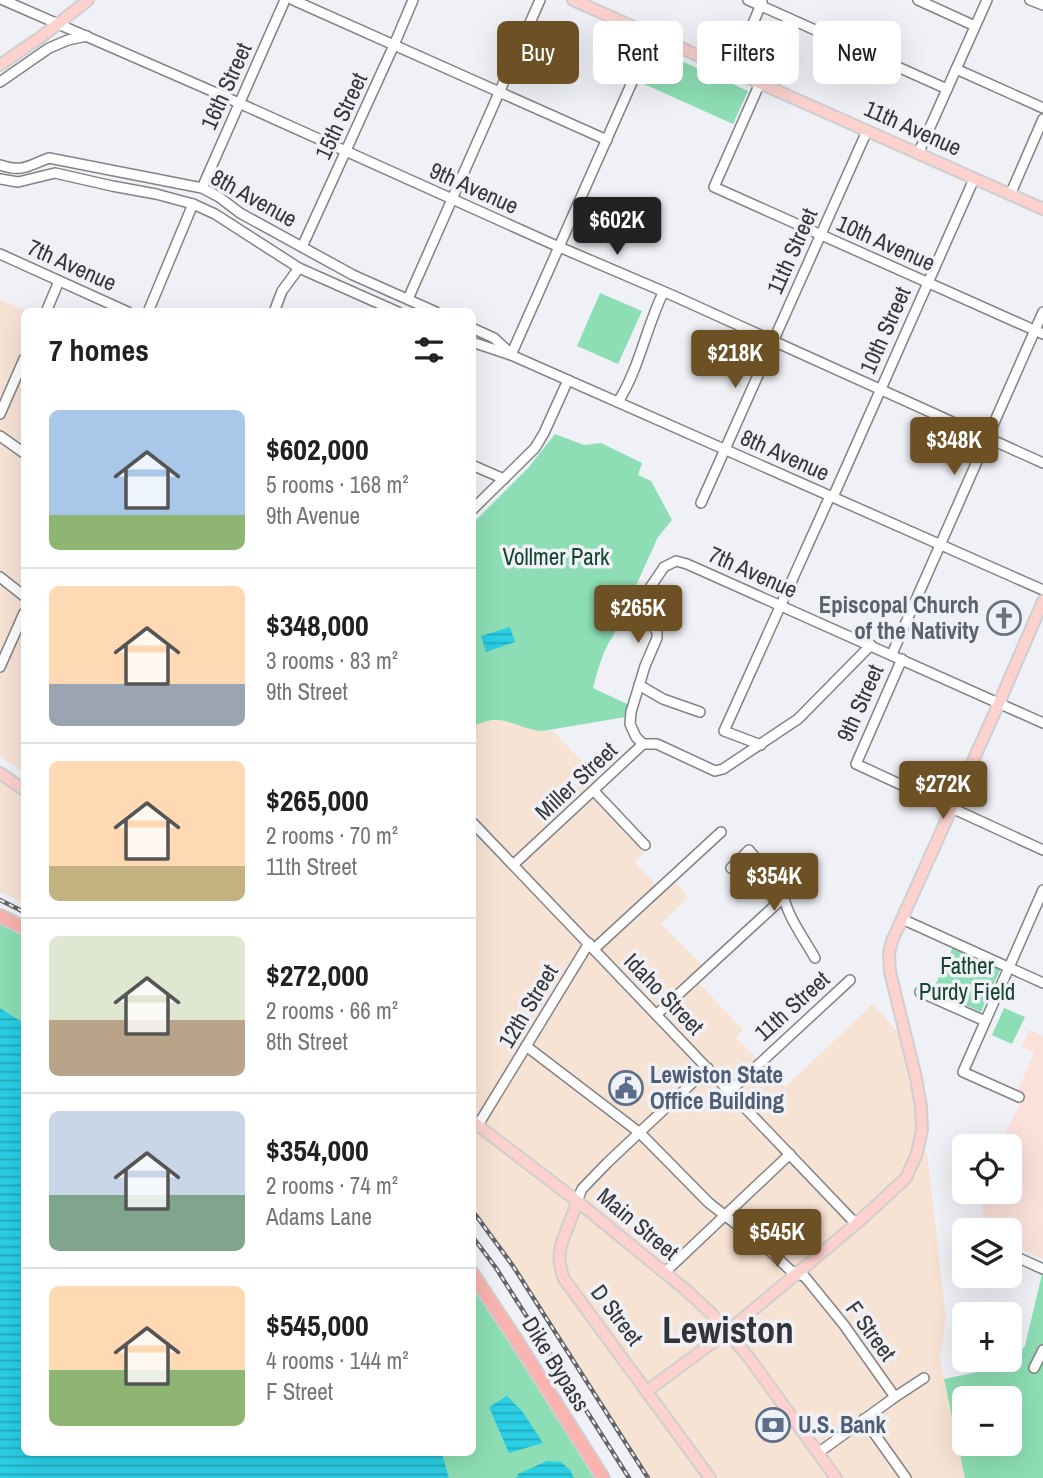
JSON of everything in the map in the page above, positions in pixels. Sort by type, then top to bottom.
[{"type":"highway","points":[[0,916],[21,926]]},
{"type":"highway","name":"Dike Bypass","points":[[476,1279],[603,1478]]},
{"type":"main road","points":[[0,65],[88,0]]},
{"type":"main road","name":"11th Avenue","points":[[573,0],[620,21]]},
{"type":"main road","name":"11th Avenue","points":[[763,84],[1043,209]]},
{"type":"main road","points":[[647,1391],[728,1331],[856,1224],[906,1178],[917,1153],[922,1130],[916,1079],[888,961],[892,941],[1043,601]]},
{"type":"main road","points":[[0,773],[21,784]]},
{"type":"main road","name":"Main Street","points":[[476,1124],[613,1230],[707,1310],[728,1331],[836,1478]]},
{"type":"main road","points":[[563,1190],[570,1221],[585,1216],[613,1230]]},
{"type":"main road","name":"D Street","points":[[577,1201],[558,1254],[564,1279],[710,1478]]},
{"type":"street","name":"9th Avenue","points":[[3,0],[240,103],[1043,463]]},
{"type":"street","name":"16th Street","points":[[202,188],[285,0]]},
{"type":"street","points":[[293,0],[607,140]]},
{"type":"street","name":"15th Street","points":[[302,247],[413,0]]},
{"type":"street","points":[[408,299],[540,0]]},
{"type":"street","points":[[748,0],[761,3],[947,89]]},
{"type":"street","points":[[918,0],[975,26]]},
{"type":"street","points":[[918,154],[987,0]]},
{"type":"street","points":[[1030,0],[1043,5]]},
{"type":"street","points":[[754,21],[761,3]]},
{"type":"street","points":[[0,82],[48,48],[87,36]]},
{"type":"street","points":[[956,69],[1043,108]]},
{"type":"street","points":[[512,355],[632,84]]},
{"type":"street","name":"10th Avenue","points":[[761,84],[714,187],[1039,332]]},
{"type":"street","points":[[1010,194],[1043,119]]},
{"type":"street","name":"11th Street","points":[[701,503],[867,131]]},
{"type":"street","name":"8th Avenue","points":[[0,165],[10,169],[26,168],[49,158],[202,188],[240,213],[353,275],[427,308]]},
{"type":"street","name":"8th Avenue","points":[[0,179],[18,182],[55,173],[193,204],[215,214],[299,268],[389,308]]},
{"type":"street","name":"10th Street","points":[[761,745],[724,731],[974,179]]},
{"type":"street","points":[[150,308],[193,204]]},
{"type":"street","name":"7th Avenue","points":[[0,254],[119,308]]},
{"type":"street","points":[[276,308],[282,291],[299,268]]},
{"type":"street","points":[[48,308],[60,281]]},
{"type":"street","points":[[618,402],[625,392],[663,293]]},
{"type":"street","name":"9th Street","points":[[892,654],[988,438],[1039,332],[1043,312]]},
{"type":"street","name":"8th Avenue","points":[[476,330],[494,338],[512,355]]},
{"type":"street","name":"8th Avenue","points":[[476,343],[512,355],[1043,590]]},
{"type":"street","points":[[0,414],[21,366]]},
{"type":"street","points":[[476,506],[535,448],[568,380]]},
{"type":"street","points":[[0,436],[21,451]]},
{"type":"street","points":[[476,467],[504,479]]},
{"type":"street","name":"7th Avenue","points":[[639,685],[657,638],[657,632],[645,614],[642,602],[664,567],[676,561],[781,605],[1043,723]]},
{"type":"street","points":[[0,577],[21,594]]},
{"type":"street","points":[[0,667],[21,620]]},
{"type":"street","name":"Miller Street","points":[[514,864],[643,744],[657,744],[715,771],[723,769],[798,719],[871,645]]},
{"type":"street","name":"9th Street","points":[[902,659],[856,764],[952,809]]},
{"type":"street","points":[[643,744],[630,724],[639,685],[663,699],[700,712]]},
{"type":"street","points":[[594,791],[645,845]]},
{"type":"street","points":[[952,809],[1043,850]]},
{"type":"street","name":"Idaho Street","points":[[476,826],[856,1224]]},
{"type":"street","name":"12th Street","points":[[476,1121],[592,946],[721,832]]},
{"type":"street","points":[[476,834],[488,838]]},
{"type":"street","points":[[730,868],[749,850],[783,891],[783,898],[815,958]]},
{"type":"street","points":[[1019,1097],[963,1072],[1043,890]]},
{"type":"street","points":[[657,1014],[783,898]]},
{"type":"street","points":[[902,919],[1043,983]]},
{"type":"street","name":"11th Street","points":[[730,1091],[849,980]]},
{"type":"street","points":[[920,992],[985,1021]]},
{"type":"street","name":"F Street","points":[[526,1046],[640,1133],[709,1203],[768,1249],[790,1270],[805,1277],[895,1397]]},
{"type":"street","points":[[577,1201],[582,1189],[708,1068]]},
{"type":"street","points":[[664,1273],[790,1154]]},
{"type":"street","points":[[1022,1259],[1043,1269]]},
{"type":"street","points":[[1034,1368],[1043,1350]]},
{"type":"street","points":[[818,1452],[924,1378]]},
{"type":"street","points":[[864,1419],[906,1478]]},
{"type":"shaded area","points":[[0,300],[21,309],[21,771],[0,756]]},
{"type":"shaded area","points":[[506,720],[543,731],[552,730],[599,779],[587,792],[644,853],[635,863],[659,888],[672,877],[688,897],[661,924],[706,969],[695,979],[743,1030],[736,1038],[785,1087],[873,1004],[908,1044],[916,1078],[918,1153],[927,1152],[946,1319],[940,1360],[952,1417],[952,1456],[960,1456],[965,1478],[648,1478],[513,1266],[476,1214],[476,725],[485,721]]},
{"type":"shaded area","points":[[0,773],[21,788],[21,902],[0,892]]},
{"type":"shaded area","points":[[1029,1030],[1043,1036],[1043,1259],[1022,1249],[1022,1218],[983,1218],[982,1204],[1022,1204],[1022,1134],[1004,1134],[1020,1105],[1013,1102],[1034,1053],[1022,1047]]},
{"type":"green space","points":[[683,62],[697,68],[697,84],[732,84],[748,91],[733,124],[644,84],[683,84]]},
{"type":"green space","points":[[600,293],[642,311],[618,364],[577,346]]},
{"type":"green space","name":"Vollmer Park","points":[[555,434],[584,445],[601,443],[642,463],[638,475],[651,481],[672,520],[658,537],[603,655],[593,688],[629,705],[625,717],[543,731],[502,720],[476,725],[476,520],[528,468]]},
{"type":"green space","points":[[0,916],[21,926],[21,1021],[0,1008]]},
{"type":"green space","name":"Father Purdy Field","points":[[953,947],[1001,968],[981,1012],[933,990]]},
{"type":"green space","points":[[1004,1008],[1025,1017],[1012,1044],[992,1035]]},
{"type":"green space","points":[[1043,1270],[1043,1478],[965,1478],[960,1456],[1022,1456],[1022,1386],[952,1386],[952,1417],[944,1379],[977,1372],[1022,1372],[1022,1349]]},
{"type":"green space","points":[[476,1278],[603,1478],[449,1478],[443,1456],[476,1456]]},
{"type":"water","points":[[510,627],[515,642],[486,652],[481,636]]},
{"type":"water","points":[[0,1008],[21,1021],[21,1456],[443,1456],[449,1478],[0,1478]]},
{"type":"water","points":[[507,1396],[522,1411],[543,1443],[509,1453],[489,1407]]},
{"type":"water","points":[[547,1461],[561,1462],[574,1478],[516,1478],[518,1474]]},
{"type":"railway","points":[[0,900],[21,910]]},
{"type":"railway","points":[[476,1215],[513,1266],[648,1478]]},
{"type":"railway","points":[[476,1241],[496,1268],[629,1478]]},
{"type":"place","name":"Episcopal Church of the Nativity","points":[[1004,618]]},
{"type":"place","name":"Lewiston State Office Building","points":[[626,1088]]},
{"type":"place","name":"U.S. Bank","points":[[773,1425]]},
{"type":"district","name":"Lewiston","points":[[728,1330]]}]
